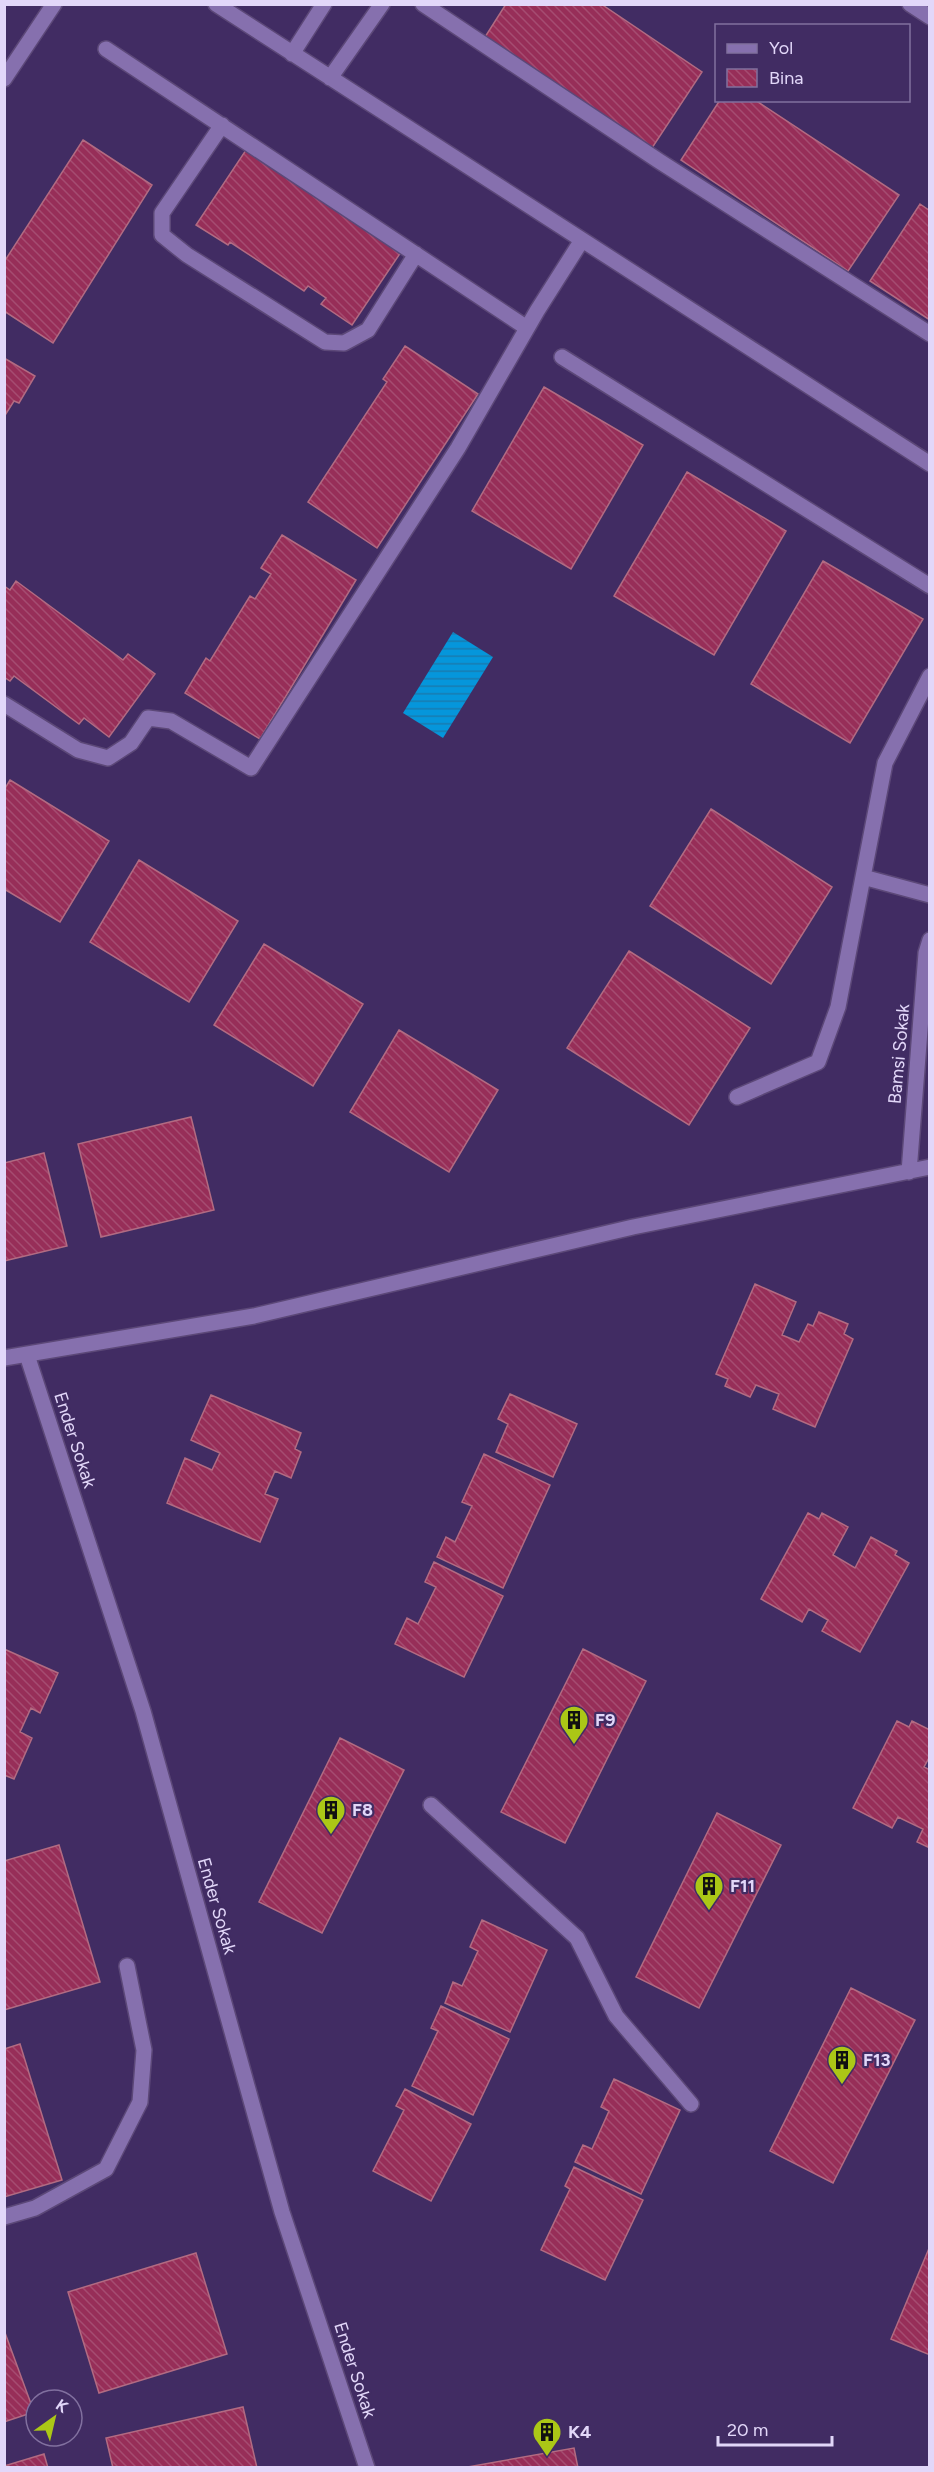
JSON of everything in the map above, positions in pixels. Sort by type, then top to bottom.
[{"type":"street","points":[[4,79],[54,4]]},
{"type":"street","points":[[216,4],[930,464]]},
{"type":"street","points":[[292,54],[324,4]]},
{"type":"street","points":[[330,78],[382,4]]},
{"type":"street","points":[[423,4],[659,161],[930,334]]},
{"type":"street","points":[[910,4],[930,17]]},
{"type":"street","points":[[106,49],[527,328]]},
{"type":"street","points":[[222,125],[162,213],[162,235],[187,255],[325,342],[344,343],[368,330],[416,254]]},
{"type":"street","points":[[4,704],[78,750],[108,759],[131,743],[148,718],[171,721],[251,768],[458,448],[527,328],[582,240]]},
{"type":"street","points":[[562,357],[930,586]]},
{"type":"street","points":[[737,1097],[818,1062],[838,1007],[885,763],[930,676]]},
{"type":"street","points":[[863,877],[930,895]]},
{"type":"street","name":"Bamsi Sokak","points":[[909,1172],[926,964],[930,940]]},
{"type":"street","points":[[4,1358],[254,1316],[633,1227],[930,1167]]},
{"type":"street","name":"Ender Sokak","points":[[27,1355],[143,1711],[282,2212],[367,2468]]},
{"type":"street","points":[[431,1805],[577,1938],[616,2016],[691,2104]]},
{"type":"street","points":[[4,2217],[35,2208],[106,2169],[140,2102],[144,2050],[127,1966]]},
{"type":"water","points":[[453,632],[493,657],[443,738],[403,713]]},
{"type":"building","points":[[506,4],[601,4],[702,72],[652,148],[485,37]]},
{"type":"building","points":[[719,102],[758,102],[899,195],[848,271],[681,160]]},
{"type":"building","points":[[83,140],[152,185],[53,343],[4,311],[4,262]]},
{"type":"building","points":[[246,150],[401,252],[352,325],[321,304],[326,298],[308,286],[304,291],[230,242],[228,245],[196,225]]},
{"type":"building","points":[[920,204],[930,211],[930,320],[870,281]]},
{"type":"building","points":[[405,346],[478,394],[377,548],[308,502],[387,382],[383,379]]},
{"type":"building","points":[[4,358],[35,376],[19,403],[14,401],[4,417]]},
{"type":"building","points":[[544,387],[643,445],[571,569],[472,511]]},
{"type":"building","points":[[687,472],[786,531],[714,655],[614,596]]},
{"type":"building","points":[[282,535],[356,580],[260,739],[185,693],[206,658],[210,661],[250,596],[255,599],[271,574],[261,568]]},
{"type":"building","points":[[823,561],[923,619],[850,743],[751,684]]},
{"type":"building","points":[[16,581],[123,660],[128,654],[155,674],[109,737],[84,718],[79,724],[14,676],[10,681],[4,677],[4,586],[10,590]]},
{"type":"building","points":[[10,780],[109,841],[60,922],[4,889],[4,790]]},
{"type":"building","points":[[711,809],[832,887],[771,984],[650,906]]},
{"type":"building","points":[[139,860],[238,921],[189,1002],[90,942]]},
{"type":"building","points":[[264,944],[363,1004],[313,1086],[214,1025]]},
{"type":"building","points":[[629,951],[750,1028],[689,1125],[567,1048]]},
{"type":"building","points":[[399,1030],[498,1090],[449,1172],[350,1112]]},
{"type":"building","points":[[191,1117],[214,1210],[101,1237],[78,1144]]},
{"type":"building","points":[[44,1153],[67,1246],[4,1261],[4,1163]]},
{"type":"building","points":[[755,1284],[796,1302],[782,1335],[799,1342],[808,1324],[813,1326],[819,1312],[848,1324],[844,1334],[853,1339],[815,1427],[773,1409],[779,1394],[756,1385],[750,1397],[725,1386],[728,1379],[716,1374]]},
{"type":"building","points":[[510,1394],[577,1424],[553,1477],[496,1452],[508,1424],[498,1419]]},
{"type":"building","points":[[211,1395],[301,1433],[295,1449],[301,1452],[291,1478],[275,1471],[265,1494],[278,1499],[260,1542],[167,1503],[185,1458],[212,1470],[220,1453],[191,1440]]},
{"type":"building","points":[[484,1454],[550,1485],[503,1588],[437,1557],[446,1537],[455,1542],[472,1506],[462,1502]]},
{"type":"building","points":[[808,1513],[819,1519],[822,1513],[848,1527],[833,1555],[855,1568],[871,1537],[897,1551],[895,1555],[909,1563],[860,1652],[822,1631],[828,1620],[809,1609],[802,1622],[761,1599]]},
{"type":"building","points":[[434,1562],[503,1596],[464,1677],[395,1644],[407,1618],[418,1624],[436,1587],[425,1582]]},
{"type":"building","points":[[4,1649],[58,1673],[40,1713],[31,1708],[20,1732],[32,1738],[14,1779],[4,1775]]},
{"type":"building","name":"F9","points":[[583,1649],[646,1681],[565,1843],[501,1812]]},
{"type":"building","points":[[897,1721],[909,1727],[912,1721],[930,1730],[930,1756],[924,1767],[930,1770],[930,1848],[917,1842],[923,1829],[898,1817],[892,1828],[853,1808]]},
{"type":"building","name":"F8","points":[[340,1738],[404,1770],[322,1933],[259,1902]]},
{"type":"building","name":"F11","points":[[717,1813],[781,1845],[699,2008],[636,1977]]},
{"type":"building","points":[[59,1845],[100,1982],[4,2010],[4,1861]]},
{"type":"building","points":[[482,1920],[547,1950],[510,2032],[445,2003],[453,1982],[462,1986],[478,1951],[470,1947]]},
{"type":"building","name":"F13","points":[[851,1988],[915,2020],[833,2183],[770,2151]]},
{"type":"building","points":[[441,2006],[509,2039],[473,2115],[412,2086],[438,2031],[431,2028]]},
{"type":"building","points":[[20,2044],[62,2180],[4,2197],[4,2049]]},
{"type":"building","points":[[614,2079],[680,2110],[641,2194],[575,2162],[583,2145],[592,2149],[609,2111],[601,2107]]},
{"type":"building","points":[[405,2089],[471,2124],[431,2201],[373,2171],[404,2110],[396,2106]]},
{"type":"building","points":[[574,2167],[643,2200],[605,2280],[541,2250],[570,2189],[565,2186]]},
{"type":"building","points":[[930,2246],[930,2355],[891,2339]]},
{"type":"building","points":[[196,2253],[227,2354],[99,2393],[68,2292]]},
{"type":"building","points":[[4,2330],[25,2388],[24,2415],[4,2422]]},
{"type":"building","points":[[243,2407],[257,2468],[113,2468],[106,2438]]},
{"type":"building","name":"K4","points":[[574,2448],[578,2468],[462,2468]]},
{"type":"building","points":[[44,2454],[48,2468],[4,2468],[4,2466]]},
{"type":"place","name":"F9","points":[[574,1746]]},
{"type":"place","name":"F8","points":[[331,1836]]},
{"type":"place","name":"F11","points":[[709,1912]]},
{"type":"place","name":"F13","points":[[842,2086]]},
{"type":"place","name":"K4","points":[[547,2458]]}]
